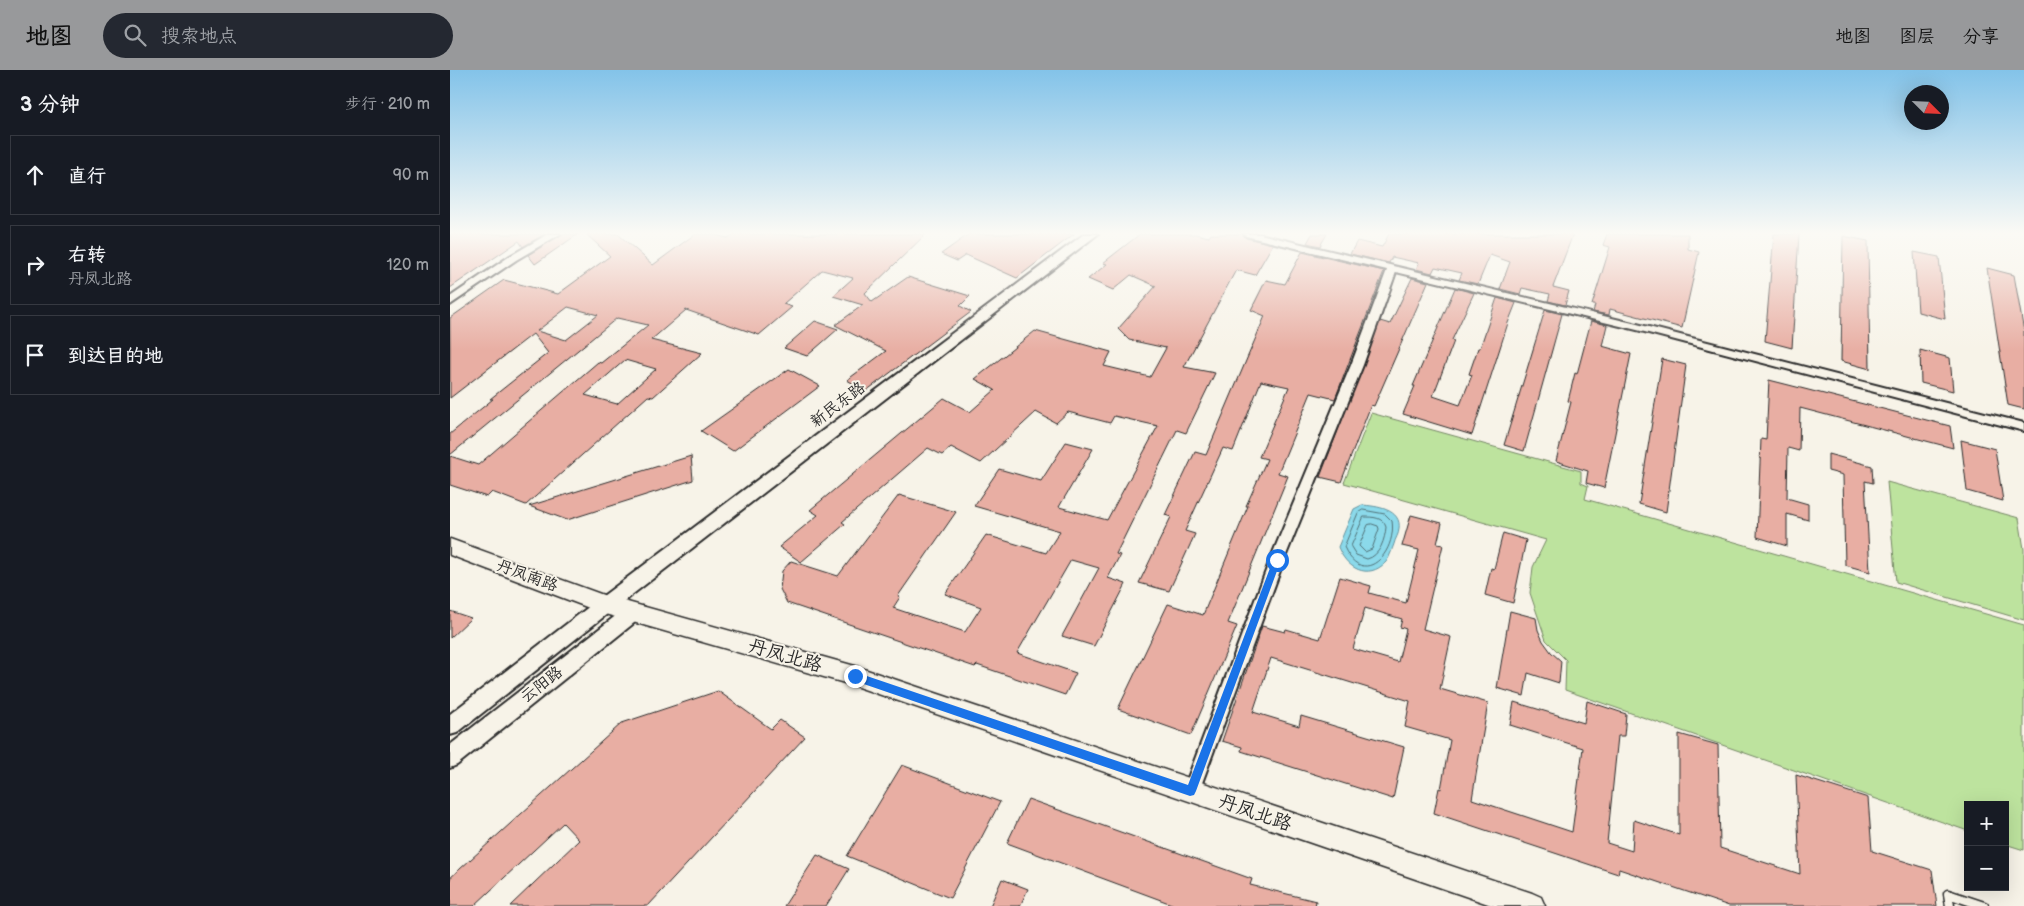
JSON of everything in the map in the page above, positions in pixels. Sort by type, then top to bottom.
[{"type":"main road","name":"丹凤南路","points":[[450,547],[605,605]]},
{"type":"main road","name":"丹凤北路","points":[[605,605],[855,676],[1532,906]]},
{"type":"street","points":[[450,302],[492,273]]},
{"type":"street","name":"新民东路","points":[[605,605],[1041,273]]},
{"type":"street","points":[[1190,791],[1277,560],[1357,365],[1391,273]]},
{"type":"street","points":[[1417,273],[1637,327],[2024,427]]},
{"type":"street","name":"云阳路","points":[[450,726],[605,605]]},
{"type":"street","name":"云阳路","points":[[450,758],[633,613]]},
{"type":"lane","points":[[1950,906],[1948,894],[1984,906]]},
{"type":"green space","points":[[1371,413],[1581,471],[1581,483],[1588,486],[1585,499],[2024,625],[2024,850],[2009,845],[2009,801],[1964,801],[1964,830],[1565,690],[1566,660],[1546,640],[1530,593],[1533,567],[1546,540],[1344,483]]},
{"type":"green space","points":[[1887,482],[2019,518],[2024,549],[2024,620],[1896,582]]},
{"type":"water","points":[[1362,505],[1387,510],[1399,522],[1398,533],[1389,558],[1379,568],[1372,571],[1365,571],[1352,566],[1346,561],[1338,547],[1354,509]]},
{"type":"building","points":[[450,273],[472,273],[450,288]]},
{"type":"building","points":[[587,273],[819,273],[783,304],[792,307],[759,335],[686,310],[651,340],[702,353],[653,397],[648,396],[526,505],[492,492],[487,497],[450,485],[450,456],[478,465],[598,362],[601,363],[648,325],[617,318],[450,455],[450,434],[548,353],[533,334],[450,398],[450,318],[504,280],[558,294]],"holes":[[[568,307],[598,315],[566,340],[537,331]],[[625,360],[656,369],[617,404],[585,395]]]},
{"type":"building","points":[[834,273],[886,273],[865,293],[872,302],[908,277],[970,296],[960,306],[971,312],[866,391],[847,380],[886,351],[835,325],[863,305],[833,296],[853,278]]},
{"type":"building","points":[[1006,273],[1023,273],[1017,278]]},
{"type":"building","points":[[1096,273],[1234,273],[1184,367],[1215,373],[1186,433],[1177,430],[1116,554],[1120,555],[1108,578],[1126,584],[1094,646],[1062,636],[1099,568],[1071,560],[1017,653],[1076,673],[1065,695],[977,665],[975,667],[787,603],[780,589],[782,571],[791,561],[838,576],[899,495],[956,512],[898,596],[900,597],[893,608],[965,632],[981,607],[945,594],[986,535],[1046,553],[1060,531],[974,506],[999,469],[1041,481],[1066,442],[1093,449],[1059,507],[1107,520],[1158,426],[1114,416],[1110,423],[1068,412],[1056,423],[1036,412],[981,463],[951,447],[942,455],[928,448],[842,522],[845,524],[801,562],[779,547],[818,515],[810,510],[944,398],[970,412],[995,390],[975,379],[1035,331],[1111,352],[1104,366],[1150,377],[1166,348],[1129,340],[1118,329],[1156,286],[1131,275],[1113,290],[1088,279]]},
{"type":"building","points":[[1291,273],[1383,273],[1335,399],[1311,393],[1278,473],[1288,476],[1228,623],[1237,626],[1191,735],[1118,709],[1168,604],[1203,615],[1248,506],[1246,506],[1267,459],[1259,457],[1289,387],[1261,381],[1233,451],[1223,448],[1185,531],[1195,534],[1169,591],[1139,583],[1171,517],[1165,515],[1195,452],[1206,455],[1265,316],[1251,310],[1266,280],[1285,284]]},
{"type":"building","points":[[1462,273],[1483,273],[1478,284],[1459,280]]},
{"type":"building","points":[[1506,273],[1558,273],[1553,287],[1569,291],[1565,305],[1548,301],[1550,294],[1522,288],[1520,294],[1500,289]]},
{"type":"building","points":[[1602,273],[1694,273],[1682,328],[1610,309],[1609,315],[1593,312],[1595,305],[1592,305]]},
{"type":"building","points":[[1771,273],[1797,273],[1792,348],[1765,341]]},
{"type":"building","points":[[1842,273],[1869,273],[1870,369],[1841,361]]},
{"type":"building","points":[[1915,273],[1941,273],[1945,319],[1918,312]]},
{"type":"building","points":[[1988,273],[2014,275],[2024,332],[2024,409],[2008,405]]},
{"type":"building","points":[[1412,278],[1428,282],[1374,406],[1371,405],[1341,482],[1320,477],[1380,321],[1390,324]]},
{"type":"building","points":[[1455,288],[1474,293],[1452,340],[1454,341],[1433,396],[1460,405],[1472,375],[1469,374],[1497,298],[1516,303],[1472,435],[1403,414]]},
{"type":"building","points":[[1545,310],[1562,314],[1524,451],[1504,445]]},
{"type":"building","points":[[815,321],[838,329],[807,356],[784,348]]},
{"type":"building","points":[[1591,321],[1607,325],[1602,346],[1631,354],[1604,488],[1586,483],[1588,471],[1556,461],[1571,402],[1568,401],[1575,373],[1577,374]]},
{"type":"building","points":[[1920,350],[1950,358],[1953,391],[1921,383]]},
{"type":"building","points":[[1662,359],[1686,365],[1666,512],[1639,504]]},
{"type":"building","points":[[789,369],[820,386],[733,451],[701,431]]},
{"type":"building","points":[[1769,380],[1950,426],[1953,448],[1800,408],[1799,451],[1788,448],[1787,498],[1808,504],[1808,520],[1787,514],[1787,546],[1757,537],[1761,439],[1766,440]]},
{"type":"building","points":[[1961,440],[1995,449],[2003,501],[1967,491]]},
{"type":"building","points":[[1828,454],[1872,466],[1873,483],[1865,481],[1870,572],[1845,565],[1843,475],[1828,471]]},
{"type":"building","points":[[691,456],[693,480],[567,520],[529,506]]},
{"type":"building","points":[[1411,515],[1442,523],[1437,544],[1443,545],[1423,629],[1451,637],[1440,689],[1488,703],[1472,799],[1572,832],[1583,748],[1510,725],[1514,702],[1584,723],[1587,701],[1626,714],[1624,736],[1618,736],[1607,843],[1632,851],[1634,820],[1679,835],[1679,734],[1718,745],[1720,848],[1800,874],[1796,775],[1868,798],[1872,851],[1932,870],[1937,906],[1729,906],[1619,869],[1618,874],[1434,813],[1439,788],[1441,789],[1450,740],[1405,727],[1410,701],[1271,658],[1253,712],[1299,726],[1301,716],[1404,747],[1393,799],[1241,751],[1242,747],[1222,741],[1262,626],[1285,632],[1286,629],[1320,639],[1340,577],[1371,586],[1369,593],[1406,603],[1419,550],[1402,546]],"holes":[[[1365,608],[1402,619],[1400,627],[1406,629],[1398,662],[1353,649]]]},
{"type":"building","points":[[1503,533],[1526,540],[1513,603],[1485,595],[1491,568],[1494,569]]},
{"type":"building","points":[[450,611],[471,618],[450,638]]},
{"type":"building","points":[[1510,611],[1536,618],[1538,630],[1543,641],[1561,661],[1559,683],[1528,673],[1524,696],[1497,688]]},
{"type":"building","points":[[718,691],[771,729],[780,720],[805,737],[648,906],[510,906],[579,840],[563,823],[474,906],[450,906],[450,878],[622,723]]},
{"type":"building","points":[[902,765],[1000,802],[950,898],[847,856]]},
{"type":"building","points":[[1028,799],[1252,879],[1250,885],[1316,901],[1315,906],[1177,906],[1007,843]]},
{"type":"building","points":[[817,855],[849,869],[826,906],[784,906]]},
{"type":"building","points":[[1002,879],[1028,889],[1020,906],[990,906]]},
{"type":"route","points":[[855,676],[1190,791],[1277,560]]}]
